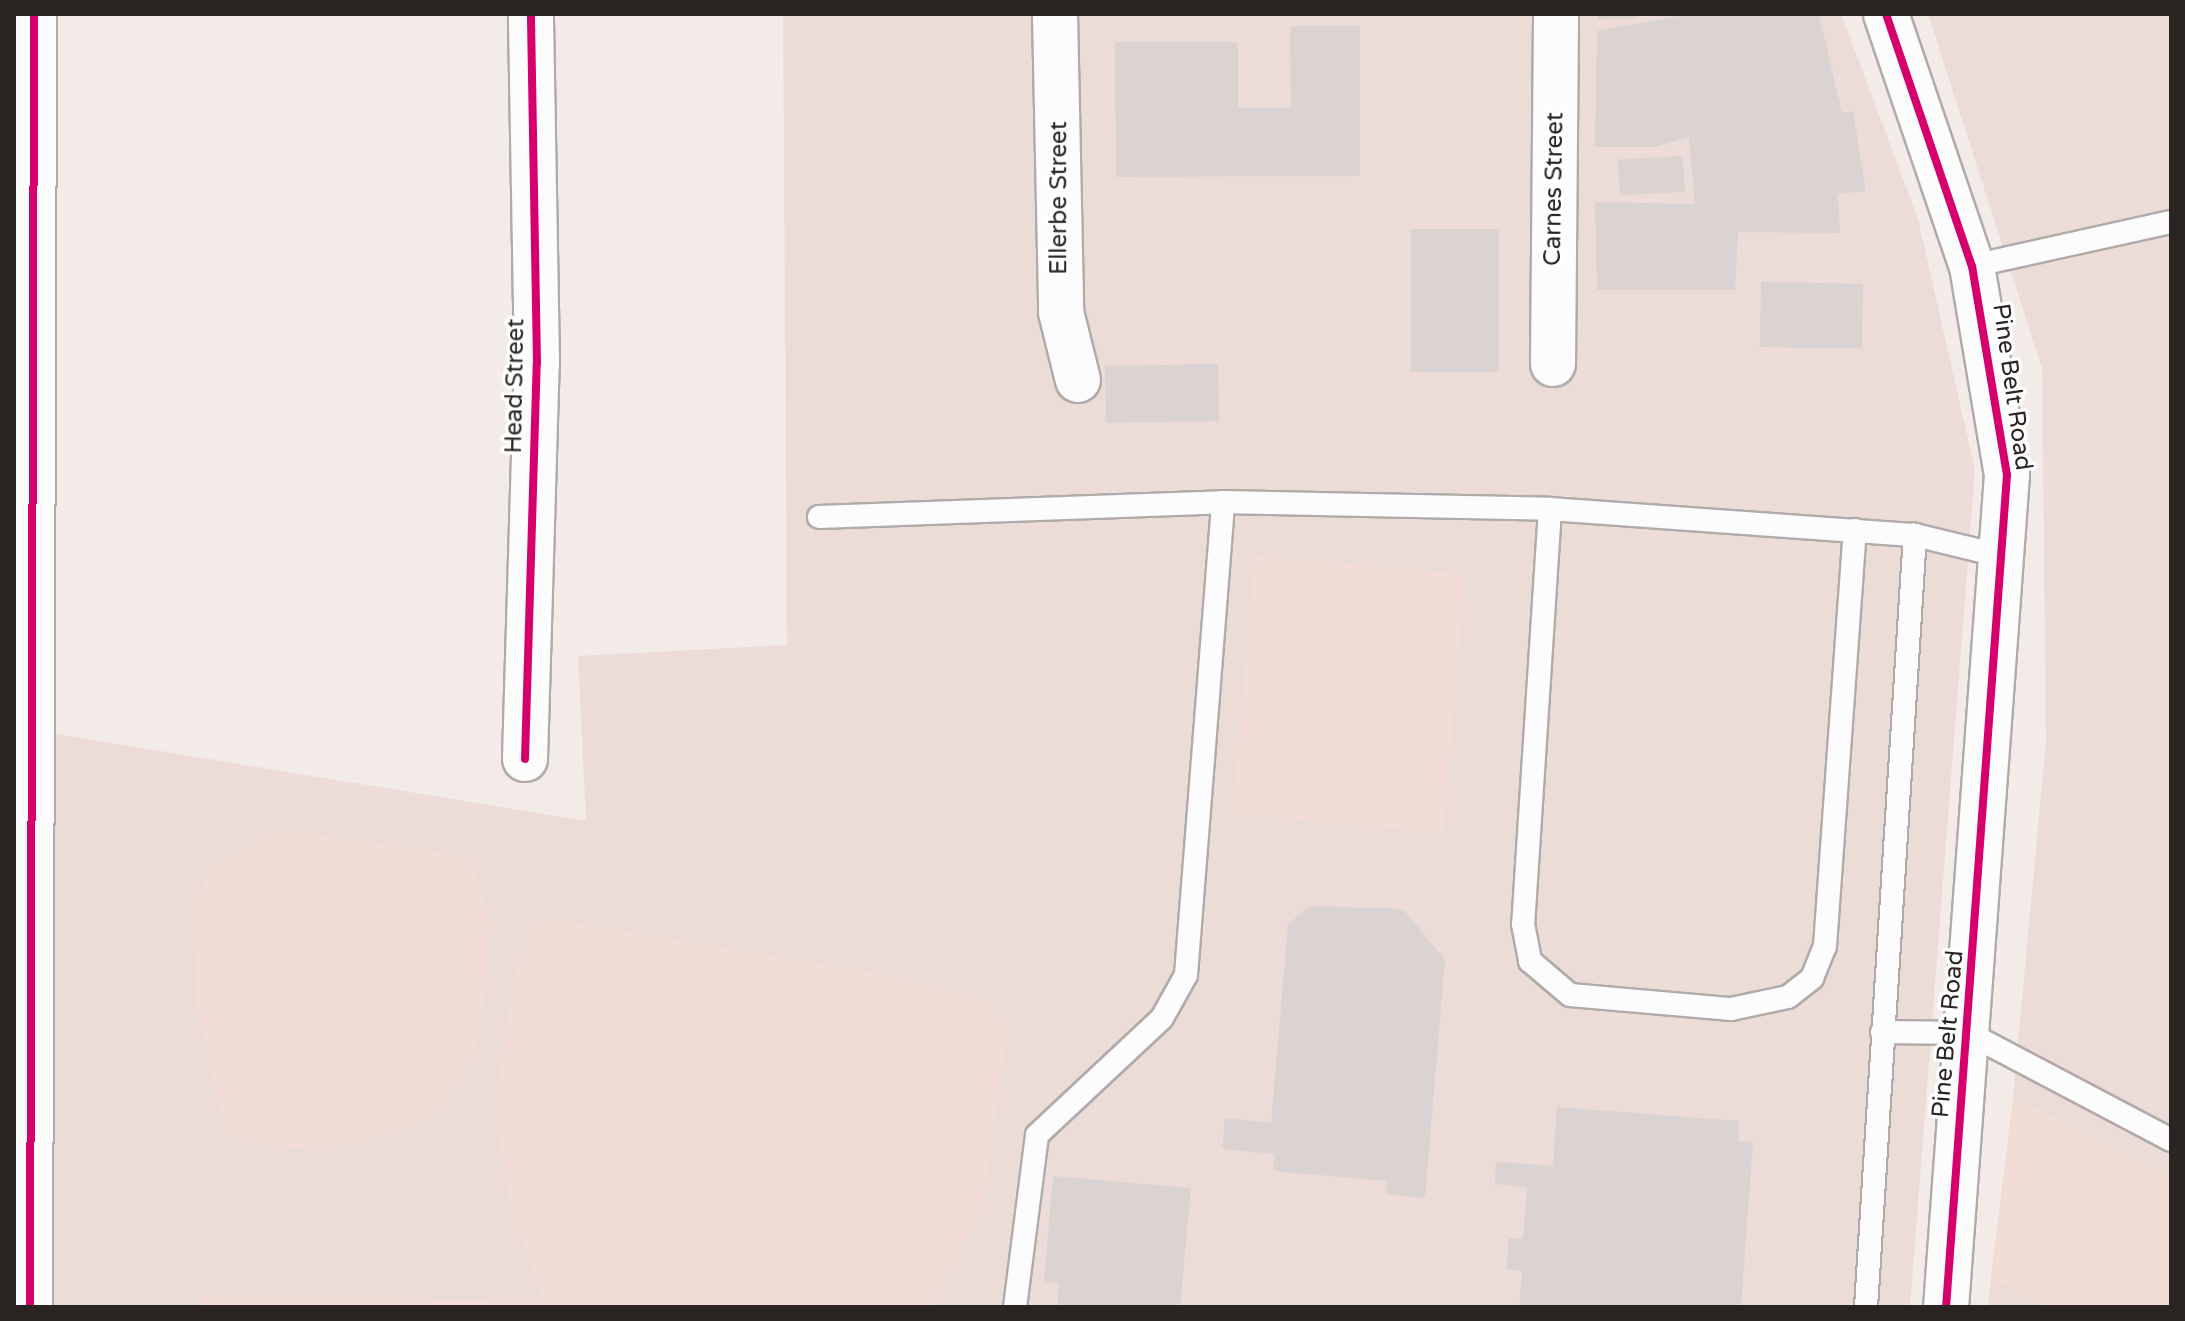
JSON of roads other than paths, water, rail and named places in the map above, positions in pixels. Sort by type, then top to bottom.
[{"type":"street","points":[[30,1307],[23,822],[24,196],[34,14]]},
{"type":"street","name":"Head Street","points":[[525,759],[537,363],[531,14]]},
{"type":"street","name":"Ellerbe Street","points":[[1055,14],[1061,312],[1078,380]]},
{"type":"street","name":"Carnes Street","points":[[1553,364],[1556,14]]},
{"type":"street","name":"Pine Belt Road","points":[[1886,14],[1972,266],[2000,413],[2006,557],[1946,1307]]},
{"type":"lane","points":[[1972,266],[2171,222]]},
{"type":"lane","points":[[819,517],[1223,502],[1550,509],[1915,535],[2006,557]]},
{"type":"lane","points":[[1015,1307],[1037,1135],[1162,1018],[1186,975],[1223,502]]},
{"type":"lane","points":[[1550,509],[1523,924],[1530,961],[1570,995],[1717,1008],[1788,997],[1819,965],[1855,530]]},
{"type":"lane","points":[[1866,1307],[1915,535]]},
{"type":"lane","points":[[1882,1032],[1968,1033],[2171,1140]]}]
